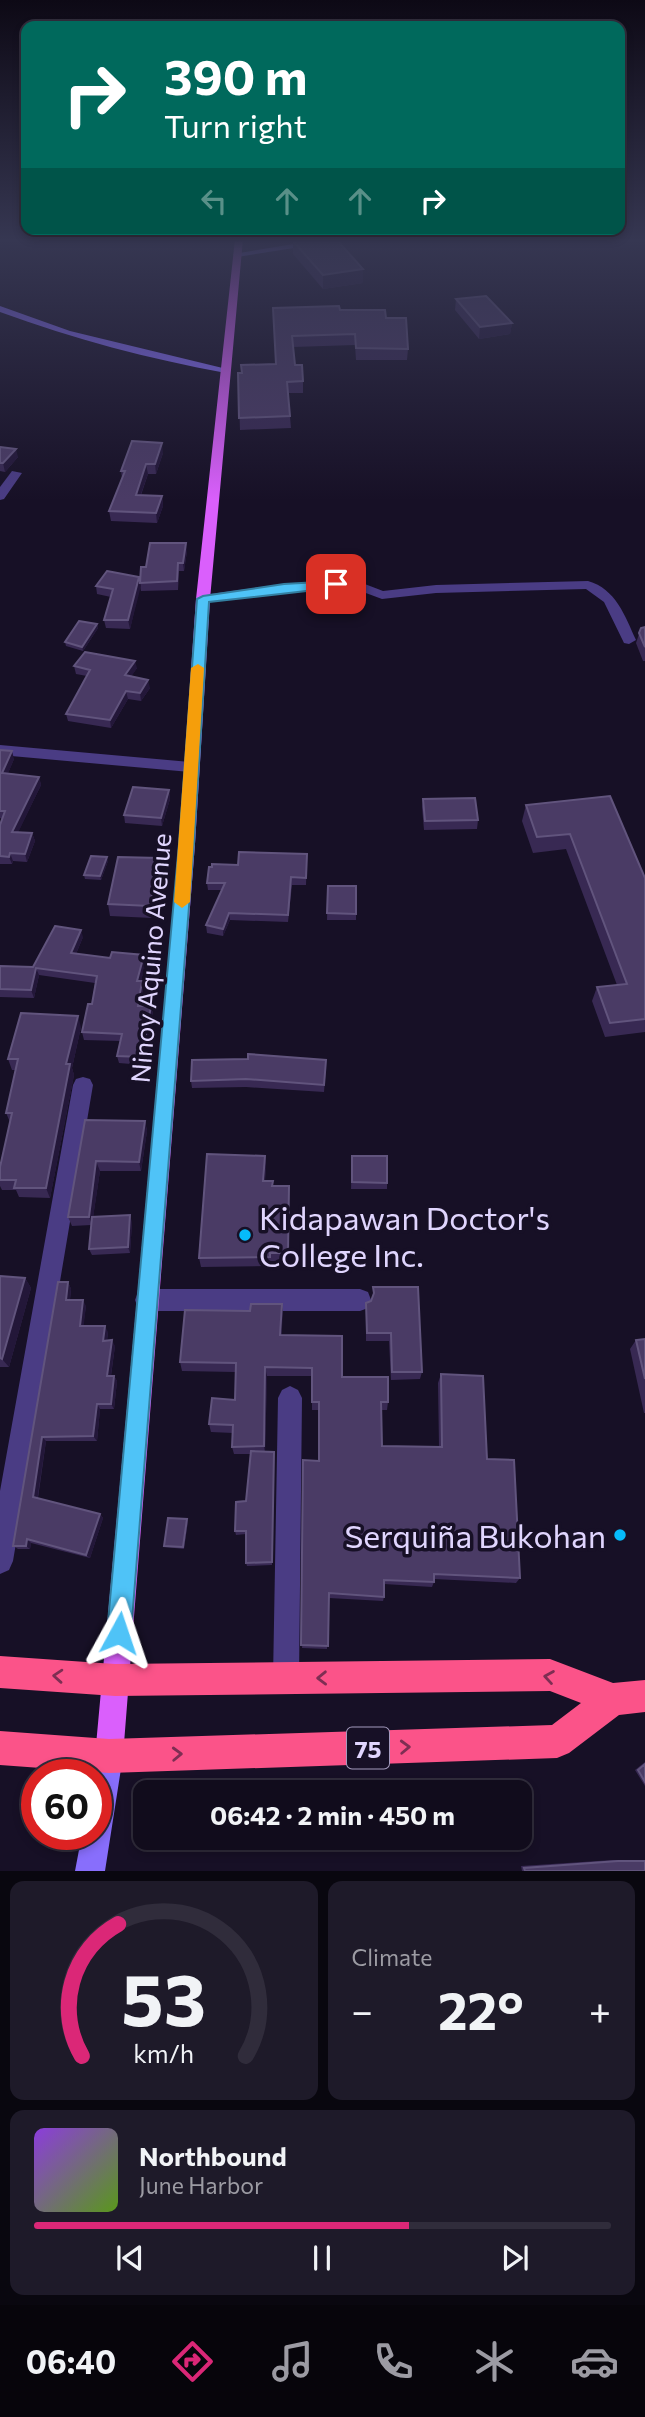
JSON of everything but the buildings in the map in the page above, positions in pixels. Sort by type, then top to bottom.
[{"type":"highway","name":"75","points":[[0,1672],[115,1680],[550,1675],[629,1698]]},
{"type":"highway","name":"75","points":[[0,1748],[109,1756],[557,1741],[629,1698]]},
{"type":"main road","name":"Ninoy Aquino Avenue","points":[[109,1756],[187,844],[203,599],[230,326]]},
{"type":"street","points":[[46,326],[153,356],[226,370]]},
{"type":"street","points":[[0,496],[16,473]]},
{"type":"street","points":[[203,599],[336,584],[357,585],[382,595],[436,589],[588,585],[596,587],[607,596],[629,640]]},
{"type":"street","points":[[0,750],[190,767]]},
{"type":"street","points":[[0,1561],[83,1085]]},
{"type":"street","points":[[146,1300],[360,1300]]},
{"type":"street","points":[[286,1679],[290,1398]]},
{"type":"street","points":[[90,1871],[109,1756]]},
{"type":"slow traffic","points":[[182,902],[198,668]]},
{"type":"place","name":"Kidapawan Doctor's College Inc.","points":[[245,1235]]},
{"type":"place","name":"Serquiña Bukohan","points":[[620,1535]]},
{"type":"route","points":[[119,1633],[187,844],[203,599],[336,584]]}]
